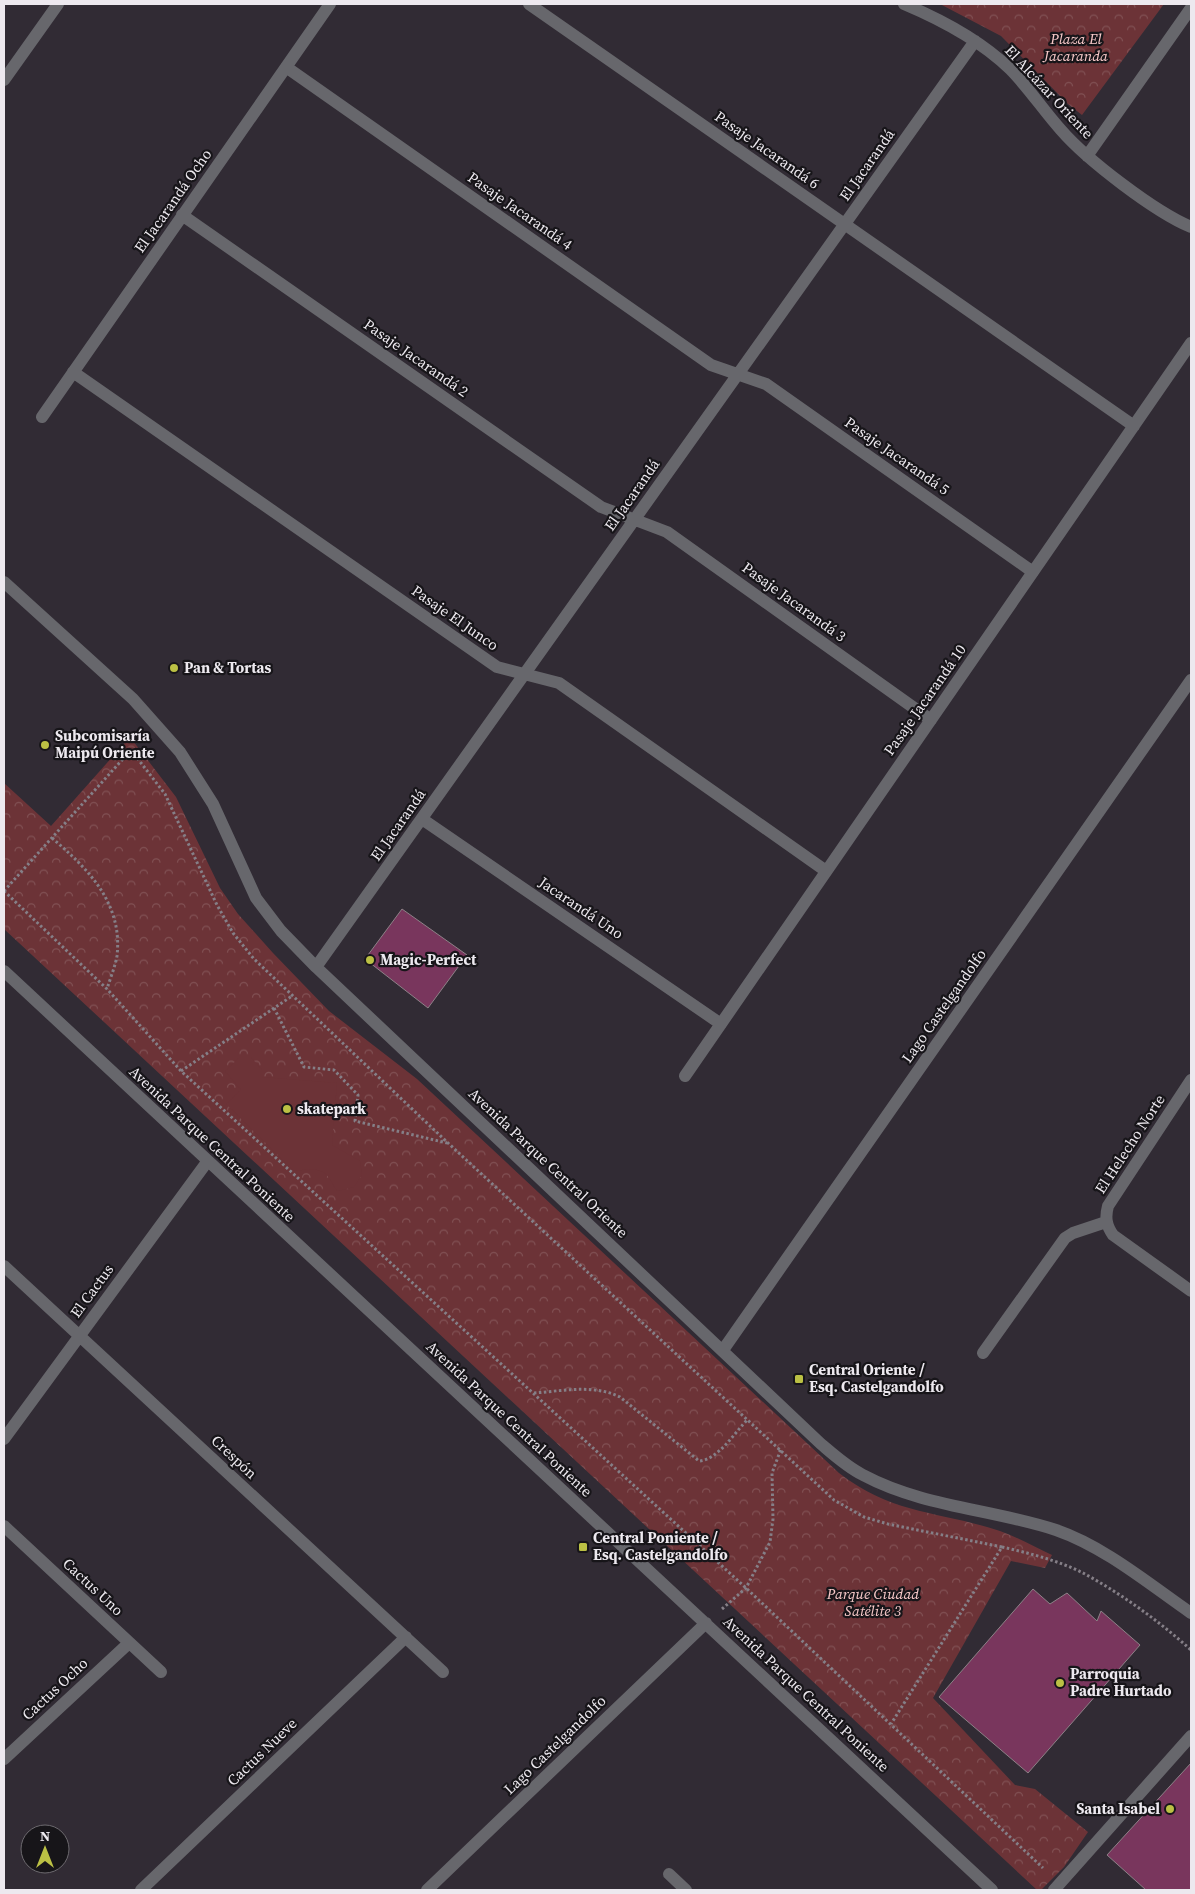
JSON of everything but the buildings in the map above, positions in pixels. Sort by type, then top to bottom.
[{"type":"street","points":[[4,80],[58,4]]},
{"type":"street","name":"El Jacarandá Ocho","points":[[42,417],[330,4]]},
{"type":"street","name":"Pasaje Jacarandá 6","points":[[528,4],[1134,426]]},
{"type":"street","name":"El Alcázar Oriente","points":[[904,4],[950,26],[975,41],[1010,69],[1061,131],[1087,156],[1157,208],[1191,227]]},
{"type":"street","points":[[1087,156],[1191,8]]},
{"type":"street","name":"El Jacarandá","points":[[316,967],[975,41]]},
{"type":"street","name":"Pasaje Jacarandá 4","points":[[286,67],[711,365],[738,374]]},
{"type":"street","name":"Pasaje Jacarandá 2","points":[[182,215],[601,507],[635,519]]},
{"type":"street","name":"Pasaje Jacarandá 10","points":[[685,1076],[1191,343]]},
{"type":"street","name":"Pasaje El Junco","points":[[73,372],[497,667],[559,683],[826,871]]},
{"type":"street","name":"Pasaje Jacarandá 5","points":[[738,374],[766,384],[1033,572]]},
{"type":"street","name":"Pasaje Jacarandá 3","points":[[635,519],[668,532],[931,720]]},
{"type":"street","name":"Avenida Parque Central Oriente","points":[[4,582],[133,699],[180,752],[213,804],[256,898],[280,931],[820,1444],[862,1475],[882,1484],[935,1502],[1013,1518],[1058,1531],[1116,1561],[1191,1613]]},
{"type":"street","name":"Lago Castelgandolfo","points":[[723,1350],[1191,680]]},
{"type":"street","name":"Jacarandá Uno","points":[[422,819],[721,1024]]},
{"type":"street","name":"Avenida Parque Central Poniente","points":[[4,971],[207,1162],[992,1890]]},
{"type":"street","name":"El Helecho Norte","points":[[1106,1222],[1108,1206],[1191,1080]]},
{"type":"street","name":"El Cactus","points":[[4,1439],[207,1162]]},
{"type":"street","points":[[983,1354],[1065,1238],[1073,1233],[1106,1222],[1113,1235],[1191,1291]]},
{"type":"street","name":"Crespón","points":[[4,1266],[443,1672]]},
{"type":"street","name":"Cactus Uno","points":[[4,1526],[161,1672]]},
{"type":"street","name":"Lago Castelgandolfo","points":[[427,1890],[706,1623]]},
{"type":"street","name":"Cactus Nueve","points":[[141,1890],[406,1637]]},
{"type":"street","name":"Cactus Ocho","points":[[4,1759],[129,1643]]},
{"type":"street","points":[[1057,1887],[1191,1736]]},
{"type":"street","points":[[669,1874],[686,1890]]},
{"type":"path","points":[[1057,1887],[891,1724],[746,1588],[181,1071],[106,989],[4,891],[131,750],[165,794],[217,905],[234,932],[254,958],[448,1143],[834,1500],[864,1516],[888,1524],[1026,1552],[1084,1574],[1164,1625],[1191,1650]]},
{"type":"path","points":[[52,838],[82,864],[101,888],[110,907],[116,929],[116,956],[106,989]]},
{"type":"path","points":[[181,1071],[292,996]]},
{"type":"path","points":[[274,1008],[304,1068],[334,1070],[358,1094],[355,1121],[448,1143]]},
{"type":"path","points":[[534,1392],[594,1389],[611,1392],[620,1397],[699,1461],[706,1461],[715,1454],[748,1419]]},
{"type":"path","points":[[706,1623],[746,1588],[770,1542],[773,1519],[772,1473],[781,1449]]},
{"type":"path","points":[[891,1724],[1002,1547]]},
{"type":"green space","name":"Plaza El Jacaranda","points":[[940,4],[1164,4],[1082,115],[1068,104],[1001,36]]},
{"type":"green space","name":"Parque Ciudad Satélite 3","points":[[130,737],[176,797],[220,888],[238,914],[273,953],[329,1011],[417,1079],[839,1473],[859,1487],[898,1505],[1000,1531],[1052,1555],[1045,1568],[1011,1561],[933,1698],[1015,1785],[1035,1789],[1088,1832],[1064,1867],[1041,1890],[1037,1890],[4,929],[4,783],[51,826]]},
{"type":"green space","points":[[240,1057],[251,1057],[262,1070],[262,1077],[337,1083],[332,1145],[360,1161],[362,1175],[354,1187],[338,1191],[326,1174],[318,1170],[294,1171],[226,1104],[241,1090],[225,1071]]},
{"type":"place","name":"Pan & Tortas","points":[[174,668]]},
{"type":"place","name":"Subcomisaría Maipú Oriente","points":[[45,745]]},
{"type":"place","name":"Magic-Perfect","points":[[370,960]]},
{"type":"place","name":"skatepark","points":[[287,1109]]},
{"type":"place","name":"Central Oriente / Esq. Castelgandolfo","points":[[799,1379]]},
{"type":"place","name":"Central Poniente / Esq. Castelgandolfo","points":[[583,1547]]},
{"type":"place","name":"Parroquia Padre Hurtado","points":[[1060,1683]]},
{"type":"place","name":"Santa Isabel","points":[[1170,1809]]}]
